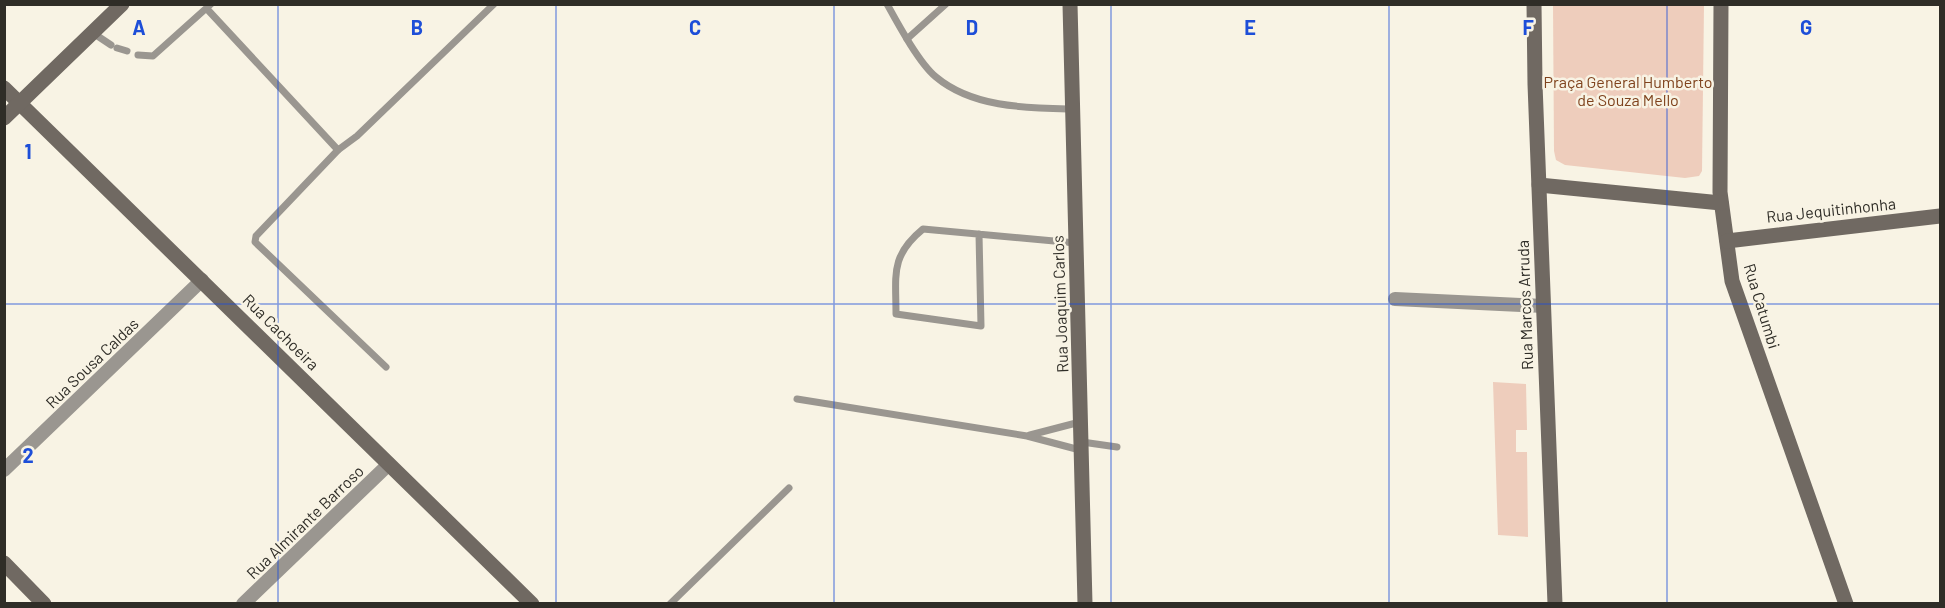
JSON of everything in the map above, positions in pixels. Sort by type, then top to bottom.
[{"type":"main road","points":[[4,118],[122,4]]},
{"type":"main road","name":"Rua Joaquim Carlos","points":[[1071,4],[1085,603]]},
{"type":"main road","name":"Rua Marcos Arruda","points":[[1534,4],[1555,603]]},
{"type":"main road","name":"Rua Catumbi","points":[[1721,4],[1721,203],[1732,280],[1846,603]]},
{"type":"main road","name":"Rua Cachoeira","points":[[4,88],[532,603]]},
{"type":"main road","points":[[1539,184],[1721,203]]},
{"type":"main road","name":"Rua Jequitinhonha","points":[[1726,241],[1941,216]]},
{"type":"main road","points":[[4,562],[44,603]]},
{"type":"street","name":"Rua Sousa Caldas","points":[[4,470],[202,280]]},
{"type":"street","points":[[1395,299],[1543,306]]},
{"type":"street","name":"Rua Almirante Barroso","points":[[243,603],[389,464]]},
{"type":"lane","points":[[386,367],[255,242],[256,236],[338,150],[357,136],[494,4]]},
{"type":"lane","points":[[887,4],[907,39],[934,76],[962,95],[1027,108],[1073,109]]},
{"type":"lane","points":[[907,39],[945,4]]},
{"type":"lane","points":[[138,56],[153,57],[209,7],[338,150]]},
{"type":"lane","points":[[93,33],[114,47],[127,51]]},
{"type":"lane","points":[[979,234],[981,326],[896,314],[898,258],[903,249],[921,230],[979,234],[1077,243]]},
{"type":"lane","points":[[797,399],[1082,446],[1117,447]]},
{"type":"lane","points":[[1027,436],[1082,422]]},
{"type":"lane","points":[[670,603],[789,488]]},
{"type":"green space","name":"Praça General Humberto de Souza Mello","points":[[1553,5],[1704,5],[1702,171],[1699,176],[1685,178],[1565,165],[1556,160],[1554,151]]},
{"type":"green space","points":[[1493,382],[1526,384],[1527,430],[1516,430],[1516,452],[1527,452],[1528,537],[1498,535]]}]
